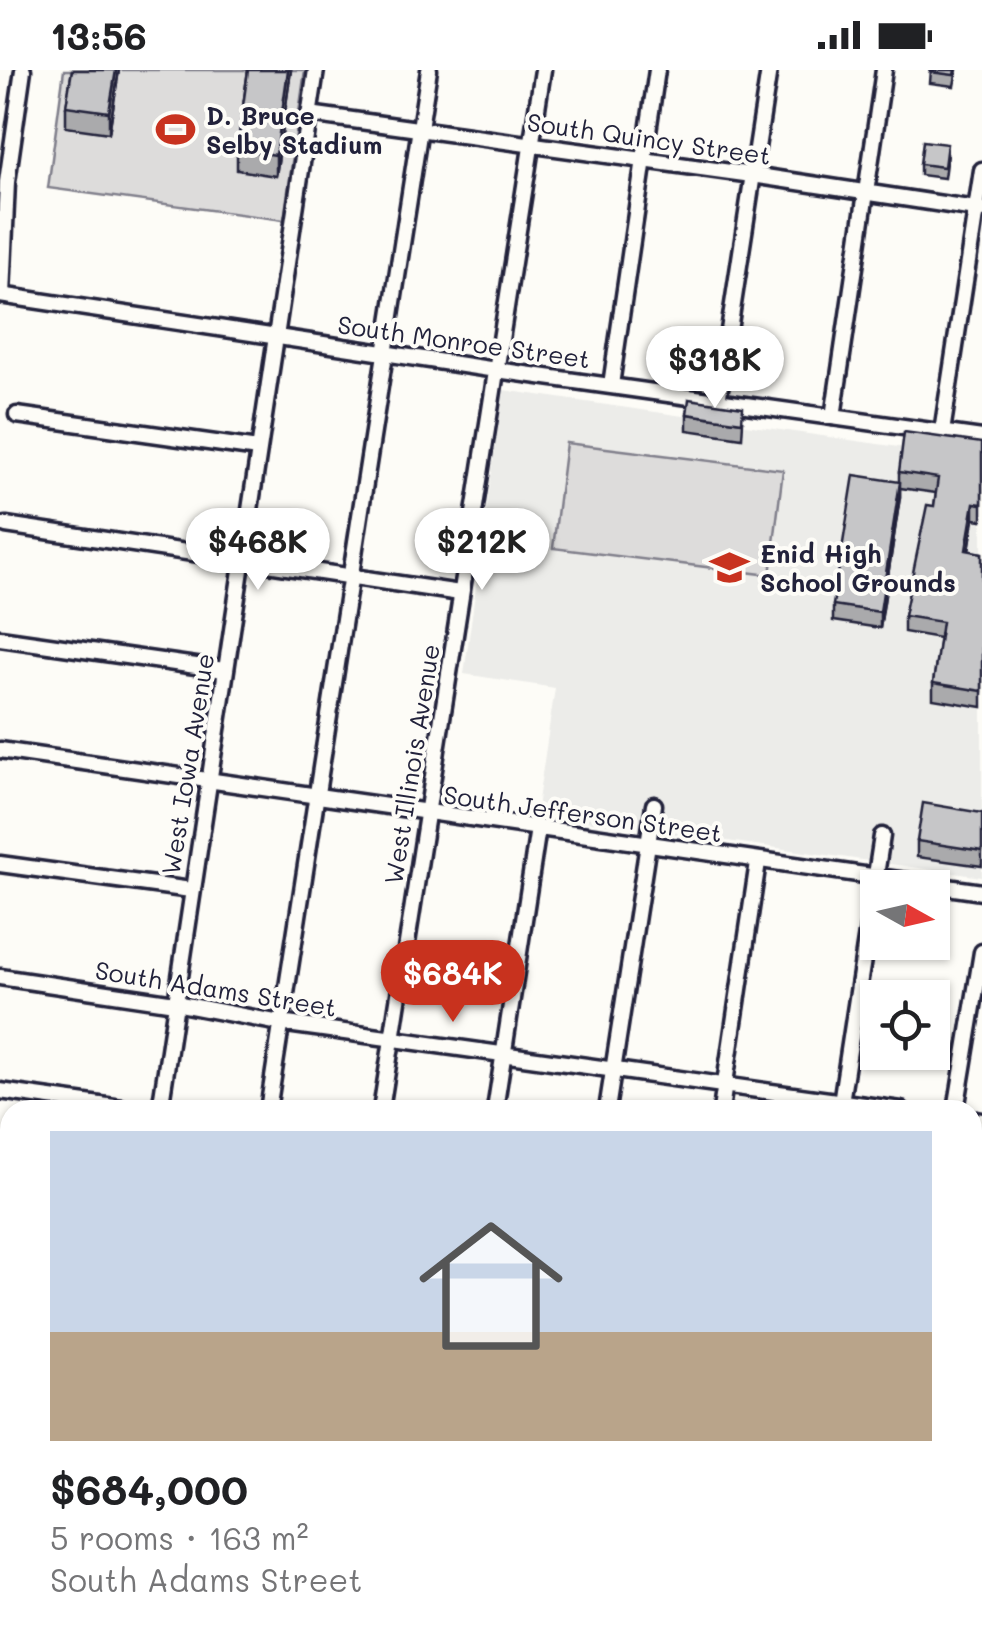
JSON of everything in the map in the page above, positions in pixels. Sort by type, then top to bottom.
[{"type":"street","points":[[1,295],[7,182],[23,70]]},
{"type":"street","name":"West Iowa Avenue","points":[[161,1100],[316,70]]},
{"type":"street","points":[[269,1100],[429,70]]},
{"type":"street","name":"West Illinois Avenue","points":[[382,1100],[543,70]]},
{"type":"street","points":[[610,385],[657,70]]},
{"type":"street","points":[[718,402],[769,70]]},
{"type":"street","points":[[833,418],[884,70]]},
{"type":"street","name":"South Quincy Street","points":[[309,114],[752,174],[979,210]]},
{"type":"street","points":[[942,432],[979,210],[982,170]]},
{"type":"street","name":"South Monroe Street","points":[[1,295],[982,438]]},
{"type":"street","points":[[16,415],[258,450]]},
{"type":"street","points":[[6,525],[460,593]]},
{"type":"street","points":[[0,638],[224,670]]},
{"type":"street","name":"South Jefferson Street","points":[[0,750],[860,876]]},
{"type":"street","points":[[608,1100],[654,805]]},
{"type":"street","points":[[497,1100],[538,828]]},
{"type":"street","points":[[876,870],[882,836]]},
{"type":"street","points":[[722,1100],[758,862]]},
{"type":"street","points":[[0,864],[191,890]]},
{"type":"street","name":"South Jefferson Street","points":[[950,888],[982,892]]},
{"type":"street","points":[[958,1100],[982,952]]},
{"type":"street","points":[[841,1100],[862,960]]},
{"type":"street","name":"South Adams Street","points":[[0,977],[280,1023],[724,1084],[808,1100]]},
{"type":"street","points":[[0,1091],[64,1100]]},
{"type":"shaded area","name":"D. Bruce Selby Stadium","points":[[64,70],[305,70],[284,220],[48,188]]},
{"type":"shaded area","name":"Enid High School Grounds","points":[[503,390],[982,459],[982,877],[536,814],[555,688],[464,674]]},
{"type":"shaded area","points":[[566,443],[783,470],[770,575],[553,548]]},
{"type":"building","points":[[72,70],[116,70],[109,112],[66,106]]},
{"type":"building","points":[[248,70],[288,70],[276,155],[237,149]]},
{"type":"building","points":[[931,70],[955,70],[954,75]]},
{"type":"building","points":[[923,141],[947,144],[944,167],[920,164]]},
{"type":"building","points":[[689,399],[743,407],[742,422],[687,414]]},
{"type":"building","points":[[904,432],[982,443],[982,504],[974,503],[966,550],[982,553],[982,691],[933,683],[942,622],[904,616],[927,505],[934,506],[938,478],[899,472]]},
{"type":"building","points":[[854,475],[900,482],[880,612],[833,605]]},
{"type":"building","points":[[923,803],[982,813],[982,851],[917,841]]},
{"type":"place","name":"D. Bruce Selby Stadium","points":[[176,129]]},
{"type":"place","name":"Enid High School Grounds","points":[[730,567]]}]
